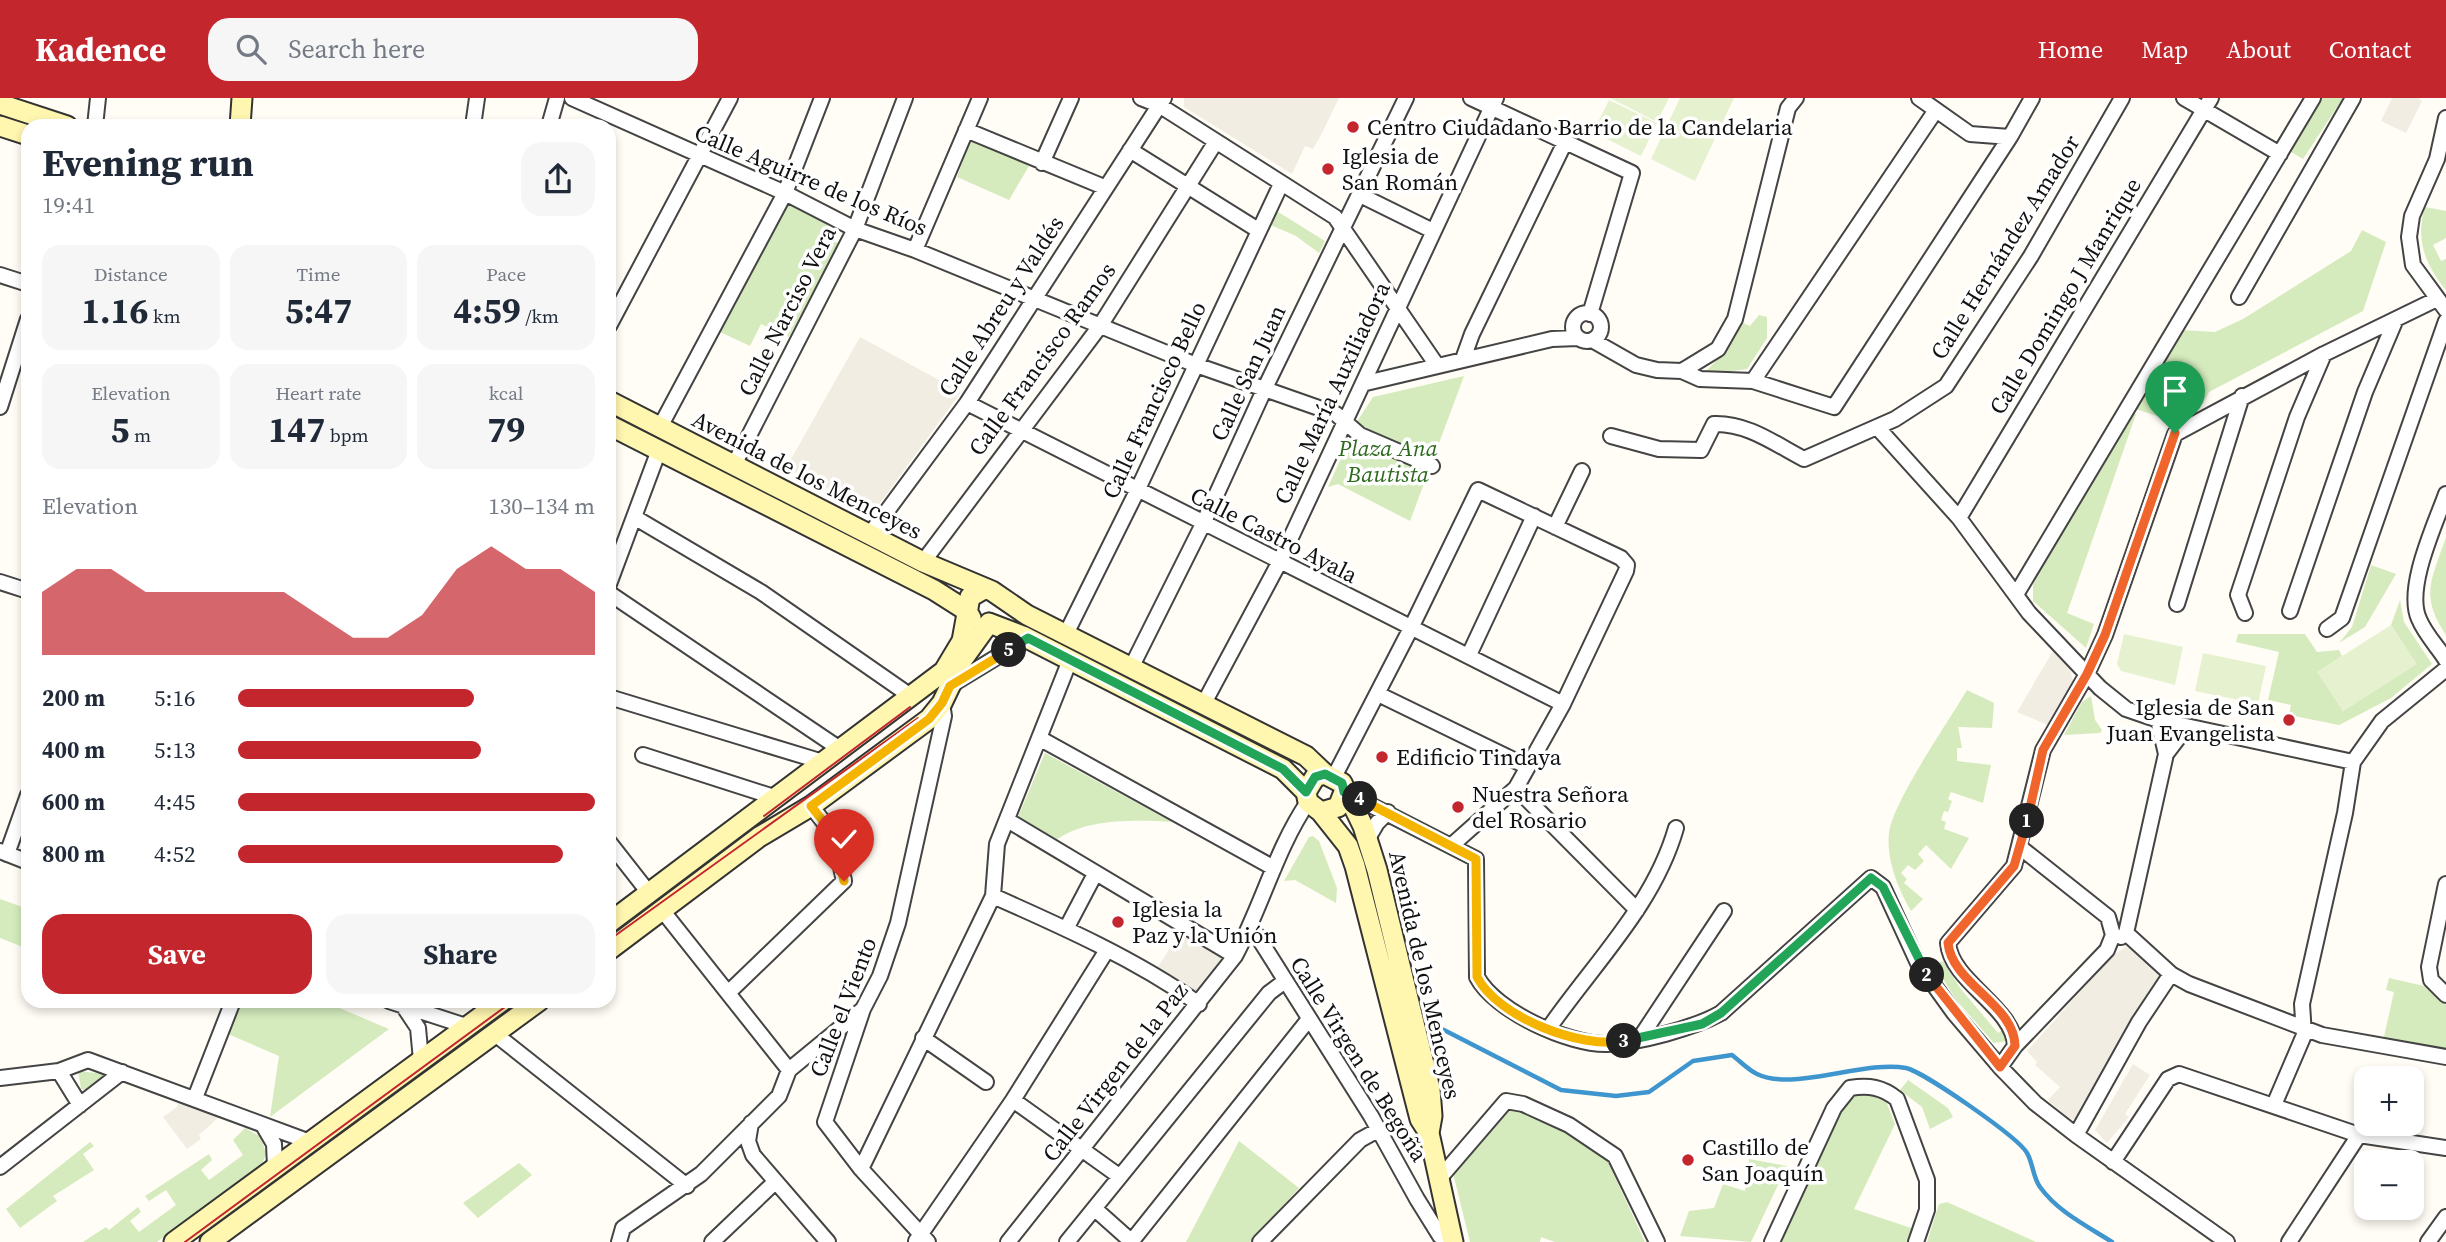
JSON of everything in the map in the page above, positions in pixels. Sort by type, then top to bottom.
[{"type":"main road","points":[[242,98],[243,119]]},
{"type":"main road","points":[[0,104],[46,119]]},
{"type":"main road","points":[[0,126],[21,133]]},
{"type":"main road","name":"Avenida de los Menceyes","points":[[616,405],[923,562],[991,593],[1131,668],[1306,756],[1334,781],[1367,839],[1430,1089],[1431,1141]]},
{"type":"main road","name":"Avenida de los Menceyes","points":[[616,428],[934,590],[967,611]]},
{"type":"main road","points":[[616,918],[944,671],[962,641],[970,597],[991,593],[1001,612],[989,623],[963,659],[946,694],[929,719],[811,806],[759,837],[616,945]]},
{"type":"main road","points":[[967,611],[974,621],[989,623]]},
{"type":"main road","name":"Avenida de los Menceyes","points":[[989,623],[1028,638],[1283,769],[1348,846],[1420,1119],[1431,1141],[1451,1242]]},
{"type":"main road","points":[[918,693],[939,696],[946,694]]},
{"type":"main road","points":[[1315,777],[1334,781],[1338,807],[1312,802],[1315,777]]},
{"type":"main road","points":[[174,1242],[492,1008]]},
{"type":"main road","points":[[210,1242],[530,1008]]},
{"type":"street","points":[[95,119],[98,98]]},
{"type":"street","points":[[474,119],[477,98]]},
{"type":"street","points":[[550,119],[557,98]]},
{"type":"street","name":"Calle Aguirre de los Ríos","points":[[572,98],[699,157],[785,193],[855,229],[915,250],[1196,365],[1265,388],[1344,420],[1360,435],[1432,466]]},
{"type":"street","points":[[616,313],[730,98]]},
{"type":"street","points":[[660,427],[785,193],[822,98]]},
{"type":"street","name":"Calle Narciso Vera","points":[[734,465],[855,229],[905,98]]},
{"type":"street","points":[[915,250],[980,98]]},
{"type":"street","points":[[1042,163],[1071,98]]},
{"type":"street","points":[[1141,98],[1161,102],[1215,143],[1335,217],[1436,364]]},
{"type":"street","name":"Calle San Juan","points":[[1131,668],[1203,524],[1265,388],[1406,98]]},
{"type":"street","points":[[1471,98],[1494,103],[1632,173],[1594,293],[1590,314]]},
{"type":"street","points":[[1682,371],[1718,349],[1735,319],[1788,108],[1796,98]]},
{"type":"street","points":[[1919,98],[1970,134],[2010,137]]},
{"type":"street","points":[[1366,383],[1436,364],[1586,333],[1597,318],[1590,314],[1577,317],[1586,333],[1636,365],[1657,370],[1682,371],[1700,379],[1753,381],[1835,407],[2010,137],[2032,98]]},
{"type":"street","name":"Calle Hernández Amador","points":[[1611,436],[1659,449],[1701,450],[1714,424],[1729,424],[1744,427],[1804,459],[1923,404],[1946,386],[2031,256],[2122,98]]},
{"type":"street","points":[[2184,98],[2207,104],[2280,154]]},
{"type":"street","points":[[2017,593],[2313,98]]},
{"type":"street","points":[[2239,297],[2353,98]]},
{"type":"street","name":"Calle Abreu y Valdés","points":[[870,534],[967,403],[1161,102]]},
{"type":"street","name":"Calle María Auxiliadora","points":[[1203,705],[1279,563],[1344,420],[1366,383],[1396,308],[1494,103]]},
{"type":"street","name":"Calle Domingo J Manrique","points":[[1959,518],[2207,104]]},
{"type":"street","points":[[1753,381],[1936,110]]},
{"type":"street","points":[[2015,1046],[2015,1036],[2008,1022],[1967,979],[1948,943],[2014,866],[2021,848],[2043,750],[2087,674],[2105,635],[2175,433],[2396,318],[2442,305],[2413,265],[2409,237],[2412,216],[2437,159],[2446,118]]},
{"type":"street","points":[[966,130],[1104,187]]},
{"type":"street","points":[[1463,359],[1472,334],[1566,140]]},
{"type":"street","name":"Calle Francisco Ramos","points":[[923,562],[1100,326],[1186,185],[1215,143]]},
{"type":"street","points":[[1130,150],[1258,230]]},
{"type":"street","name":"Calle Francisco Bello","points":[[1066,634],[1137,491],[1281,184]]},
{"type":"street","points":[[1360,195],[1433,231]]},
{"type":"street","points":[[0,275],[21,282]]},
{"type":"street","points":[[2290,611],[2365,392],[2396,318]]},
{"type":"street","points":[[2327,629],[2342,618],[2446,321]]},
{"type":"street","points":[[0,407],[21,341]]},
{"type":"street","points":[[2245,613],[2238,595],[2297,418],[2324,354]]},
{"type":"street","points":[[2177,604],[2242,396]]},
{"type":"street","name":"Calle Castro Ayala","points":[[967,403],[1279,563],[1469,655],[1563,705]]},
{"type":"street","points":[[1877,427],[1959,518],[2017,593],[2029,613],[2087,674],[2126,709],[2158,720],[2353,762]]},
{"type":"street","points":[[616,565],[659,450]]},
{"type":"street","points":[[1555,527],[1582,471]]},
{"type":"street","points":[[1452,845],[1516,788],[1563,705],[1626,571],[1626,565],[1621,558],[1478,490],[1334,781],[1476,859],[1477,977],[1484,990],[1515,1014],[1588,1042],[1608,1044],[1702,1024],[1721,1013],[1871,878],[1883,887],[1918,963],[1954,1013],[2035,1103],[2227,1242]]},
{"type":"street","points":[[2446,494],[2418,577],[2415,608],[2419,621],[2446,660]]},
{"type":"street","points":[[1469,655],[1534,516]]},
{"type":"street","points":[[634,517],[761,592],[918,693]]},
{"type":"street","points":[[0,582],[21,590]]},
{"type":"street","points":[[616,598],[840,749]]},
{"type":"street","points":[[946,694],[1028,638]]},
{"type":"street","points":[[1070,660],[1009,821],[997,844],[993,896],[862,1168],[922,1239],[1107,950]]},
{"type":"street","points":[[2274,1105],[2305,1029],[2302,999],[2345,813],[2353,762],[2382,721],[2446,669]]},
{"type":"street","name":"Calle el Viento","points":[[862,1168],[825,1122],[863,1009],[880,976],[898,923],[944,716],[946,694]]},
{"type":"street","points":[[1378,694],[1528,767]]},
{"type":"street","points":[[616,699],[823,762]]},
{"type":"street","points":[[2158,720],[2166,754]]},
{"type":"street","points":[[2000,1067],[2015,1046],[2126,933],[2166,754],[2179,737],[2194,728]]},
{"type":"street","points":[[1039,738],[1274,868]]},
{"type":"street","points":[[643,755],[777,798]]},
{"type":"street","points":[[1516,788],[1637,911]]},
{"type":"street","points":[[1251,926],[1296,820],[1312,802]]},
{"type":"street","points":[[728,993],[844,881],[834,835],[811,806]]},
{"type":"street","points":[[21,811],[3,852],[21,859]]},
{"type":"street","points":[[1367,839],[1388,812]]},
{"type":"street","points":[[1009,821],[1235,956]]},
{"type":"street","points":[[1549,1028],[1571,994],[1637,911],[1667,862],[1676,828]]},
{"type":"street","points":[[2021,848],[2108,917],[2113,935],[2107,950]]},
{"type":"street","points":[[616,851],[649,893]]},
{"type":"street","points":[[1066,929],[1095,874]]},
{"type":"street","points":[[2446,884],[2430,951],[2431,980],[2446,995]]},
{"type":"street","points":[[993,896],[1066,929],[1154,974],[1199,1004]]},
{"type":"street","points":[[2108,917],[2123,911],[2133,901]]},
{"type":"street","points":[[662,911],[789,1070]]},
{"type":"street","points":[[1640,1038],[1724,911]]},
{"type":"street","name":"Calle Virgen de la Paz","points":[[1008,1242],[1199,1004],[1235,956],[1251,926]]},
{"type":"street","name":"Calle Virgen de Begoña","points":[[1251,926],[1378,1130],[1440,1236],[1451,1242]]},
{"type":"street","points":[[2126,933],[2171,974],[2305,1029],[2322,1035],[2446,1057]]},
{"type":"street","points":[[2076,1135],[2139,1022],[2171,974]]},
{"type":"street","points":[[1067,1242],[1269,993],[1285,981]]},
{"type":"street","points":[[2276,1017],[2302,999]]},
{"type":"street","points":[[195,1098],[230,1008]]},
{"type":"street","points":[[405,1008],[418,1028],[421,1060]]},
{"type":"street","points":[[407,1008],[466,1027]]},
{"type":"street","points":[[619,1242],[623,1228],[687,1186],[779,1096],[789,1070],[863,1009]]},
{"type":"street","points":[[1095,1209],[1132,1242],[1309,1019]]},
{"type":"street","points":[[2008,1022],[2036,1024]]},
{"type":"street","points":[[495,1034],[687,1186]]},
{"type":"street","points":[[923,1038],[986,1082]]},
{"type":"street","points":[[0,1079],[59,1071],[88,1060],[310,1142]]},
{"type":"street","points":[[59,1071],[80,1105]]},
{"type":"street","points":[[0,1167],[122,1072]]},
{"type":"street","points":[[2113,1162],[2173,1075],[2179,1074],[2354,1133]]},
{"type":"street","points":[[1772,1242],[1834,1108],[1850,1088],[1867,1086],[1886,1090],[1897,1100],[1927,1180],[1927,1210],[1916,1242]]},
{"type":"street","points":[[1013,1100],[1119,1176]]},
{"type":"street","points":[[1441,1185],[1461,1151],[1506,1101],[1523,1104],[1569,1125],[1615,1156],[1657,1242]]},
{"type":"street","points":[[751,1123],[748,1141],[753,1155],[828,1242]]},
{"type":"street","points":[[264,1127],[274,1144],[275,1167]]},
{"type":"street","points":[[1260,1242],[1360,1140],[1378,1130]]},
{"type":"street","points":[[2289,1242],[2358,1136]]},
{"type":"street","points":[[2366,1136],[2446,1148]]},
{"type":"street","points":[[1431,1141],[1461,1151]]},
{"type":"street","points":[[725,1150],[753,1155]]},
{"type":"street","points":[[712,1242],[775,1182]]},
{"type":"street","name":"Calle Virgen de Begoña","points":[[1413,1188],[1432,1194],[1441,1185]]},
{"type":"street","points":[[2428,1242],[2446,1217]]},
{"type":"green space","points":[[1610,98],[1669,98],[1657,122]]},
{"type":"green space","points":[[1680,98],[1734,98],[1695,181],[1651,159]]},
{"type":"green space","points":[[2319,98],[2343,98],[2303,159],[2286,149]]},
{"type":"green space","points":[[1609,100],[1657,123],[1641,156],[1593,132]]},
{"type":"green space","points":[[971,139],[1029,166],[1009,200],[957,177]]},
{"type":"green space","points":[[788,203],[827,224],[833,240],[839,244],[789,337],[761,324],[750,346],[720,332]]},
{"type":"green space","points":[[2425,207],[2446,211],[2446,238],[2433,245],[2441,261],[2446,259],[2446,290],[2432,271],[2424,251],[2421,230]]},
{"type":"green space","points":[[1275,210],[1325,241],[1319,253],[1296,236],[1266,223]]},
{"type":"green space","points":[[2362,230],[2386,242],[2363,311],[2209,392],[2200,408],[2170,420],[2132,408],[2181,330],[2215,332],[2243,319],[2351,251]]},
{"type":"green space","points":[[1759,315],[1767,317],[1767,338],[1747,369],[1702,375],[1728,349],[1741,322],[1750,326]]},
{"type":"green space","name":"Plaza Ana Bautista","points":[[1464,376],[1410,521],[1338,484],[1328,487],[1358,420],[1373,397]]},
{"type":"green space","points":[[2131,411],[2136,414],[2067,613],[2094,624],[2086,648],[2033,601],[2033,585]]},
{"type":"green space","points":[[2446,537],[2446,635],[2430,597],[2433,576]]},
{"type":"green space","points":[[2371,565],[2396,574],[2365,627],[2339,643],[2352,627]]},
{"type":"green space","points":[[2400,600],[2404,622],[2432,664],[2391,698],[2339,725],[2289,715],[2291,705],[2268,700],[2279,652],[2236,642],[2238,634],[2305,634],[2317,652],[2339,650],[2342,656],[2318,672],[2343,711],[2416,664],[2391,625]]},
{"type":"green space","points":[[2391,625],[2417,664],[2343,711],[2317,672]]},
{"type":"green space","points":[[2124,634],[2183,647],[2175,685],[2121,671],[2117,664]]},
{"type":"green space","points":[[2203,653],[2266,666],[2258,704],[2195,691]]},
{"type":"green space","points":[[1967,690],[1994,703],[1992,728],[1958,727],[1962,748],[1957,748],[1957,761],[1991,765],[1983,803],[1951,792],[1948,799],[1952,801],[1941,820],[1946,822],[1944,829],[1969,838],[1951,869],[1926,845],[1918,854],[1924,861],[1915,870],[1908,865],[1901,873],[1907,879],[1904,883],[1923,899],[1911,911],[1894,874],[1889,853],[1889,833],[1900,802]]},
{"type":"green space","points":[[2091,696],[2095,720],[2102,730],[2100,733],[2064,735],[2082,702]]},
{"type":"green space","points":[[1045,753],[1172,822],[1127,821],[1096,824],[1067,833],[1055,841],[1018,817]]},
{"type":"green space","points":[[1313,836],[1319,841],[1337,888],[1336,903],[1295,880],[1284,881],[1309,837]]},
{"type":"green space","points":[[0,899],[21,906],[21,946],[0,938]]},
{"type":"green space","points":[[1943,961],[1960,988],[1998,1033],[2002,1030],[2006,1041],[1994,1043],[1957,1001],[1934,965]]},
{"type":"green space","points":[[2389,978],[2424,986],[2446,1005],[2446,1054],[2383,1041],[2394,992],[2386,990]]},
{"type":"green space","points":[[239,1008],[340,1008],[389,1029],[270,1117],[279,1056],[228,1034]]},
{"type":"green space","points":[[78,1071],[105,1074],[105,1077],[85,1090],[81,1089]]},
{"type":"green space","points":[[1908,1080],[1948,1108],[1953,1117],[1930,1129],[1922,1107],[1900,1090]]},
{"type":"green space","points":[[1872,1093],[1886,1101],[1895,1124],[1854,1209],[1914,1229],[1909,1242],[1778,1242],[1836,1112],[1849,1094]]},
{"type":"green space","points":[[1512,1103],[1567,1130],[1607,1160],[1645,1242],[1555,1242],[1541,1237],[1540,1242],[1470,1242],[1453,1173]]},
{"type":"green space","points":[[245,1128],[261,1137],[266,1154],[262,1164],[157,1242],[83,1242],[106,1227],[109,1230],[138,1207],[141,1212],[130,1221],[139,1232],[176,1205],[166,1190],[149,1201],[145,1196],[209,1154],[212,1160],[201,1170],[209,1180],[243,1155],[233,1140]]},
{"type":"green space","points":[[1239,1141],[1299,1188],[1250,1242],[1186,1242]]},
{"type":"green space","points":[[90,1142],[94,1146],[83,1154],[94,1170],[53,1196],[57,1201],[20,1228],[6,1209]]},
{"type":"green space","points":[[1749,1159],[1787,1166],[1751,1242],[1680,1236],[1689,1211],[1714,1208],[1723,1184],[1745,1191]]},
{"type":"green space","points":[[519,1163],[532,1175],[478,1218],[463,1203]]},
{"type":"green space","points":[[1947,1202],[2036,1242],[1927,1242],[1939,1204]]},
{"type":"shaded area","points":[[1184,98],[1339,98],[1313,149],[1305,146],[1292,174],[1184,107]]},
{"type":"shaded area","points":[[2392,98],[2419,98],[2422,101],[2406,133],[2381,121]]},
{"type":"shaded area","points":[[860,337],[961,392],[878,506],[872,503],[869,509],[786,468]]},
{"type":"shaded area","points":[[2053,651],[2070,669],[2073,681],[2050,726],[2017,712]]},
{"type":"shaded area","points":[[1180,932],[1224,957],[1197,995],[1156,970]]},
{"type":"shaded area","points":[[2126,947],[2136,950],[2159,968],[2161,976],[2083,1122],[2068,1118],[2048,1100],[2060,1087],[2035,1065],[2037,1062],[2027,1051],[2112,956]]},
{"type":"shaded area","points":[[2133,1064],[2150,1075],[2125,1114],[2129,1117],[2107,1143],[2095,1130]]},
{"type":"shaded area","points":[[178,1102],[219,1117],[199,1135],[201,1139],[187,1149],[163,1117],[177,1107]]},
{"type":"waterway","points":[[1442,1029],[1561,1090],[1616,1096],[1649,1092],[1693,1061],[1732,1055],[1757,1074],[1772,1079],[1809,1078],[1870,1068],[1906,1068],[1950,1092],[2007,1134],[2027,1153],[2034,1175],[2047,1196],[2073,1218],[2112,1242]]},
{"type":"tram line","points":[[764,816],[910,707]]},
{"type":"tram line","points":[[616,935],[918,718]]},
{"type":"tram line","points":[[185,1242],[503,1008]]},
{"type":"place","name":"Centro Ciudadano Barrio de la Candelaria","points":[[1353,127]]},
{"type":"place","name":"Iglesia de San Román","points":[[1328,169]]},
{"type":"place","name":"Iglesia de San Juan Evangelista","points":[[2289,720]]},
{"type":"place","name":"Edificio Tindaya","points":[[1382,757]]},
{"type":"place","name":"Nuestra Señora del Rosario","points":[[1458,807]]},
{"type":"place","name":"Iglesia la Paz y la Unión","points":[[1118,922]]},
{"type":"place","name":"Castillo de San Joaquín","points":[[1688,1160]]},
{"type":"route","points":[[844,881],[834,835],[811,806],[929,719],[942,703],[950,686],[1028,638],[1283,769],[1306,792],[1308,783],[1315,777],[1325,774],[1334,777],[1342,783],[1344,792],[1462,849],[1476,859],[1477,977],[1484,990],[1515,1014],[1588,1042],[1608,1044],[1702,1024],[1721,1013],[1871,878],[1883,887],[1918,963],[1954,1013],[2000,1067],[2015,1046],[2015,1036],[2008,1022],[1967,979],[1948,949],[1948,943],[2014,866],[2021,848],[2043,750],[2087,674],[2105,635],[2175,433]]}]
